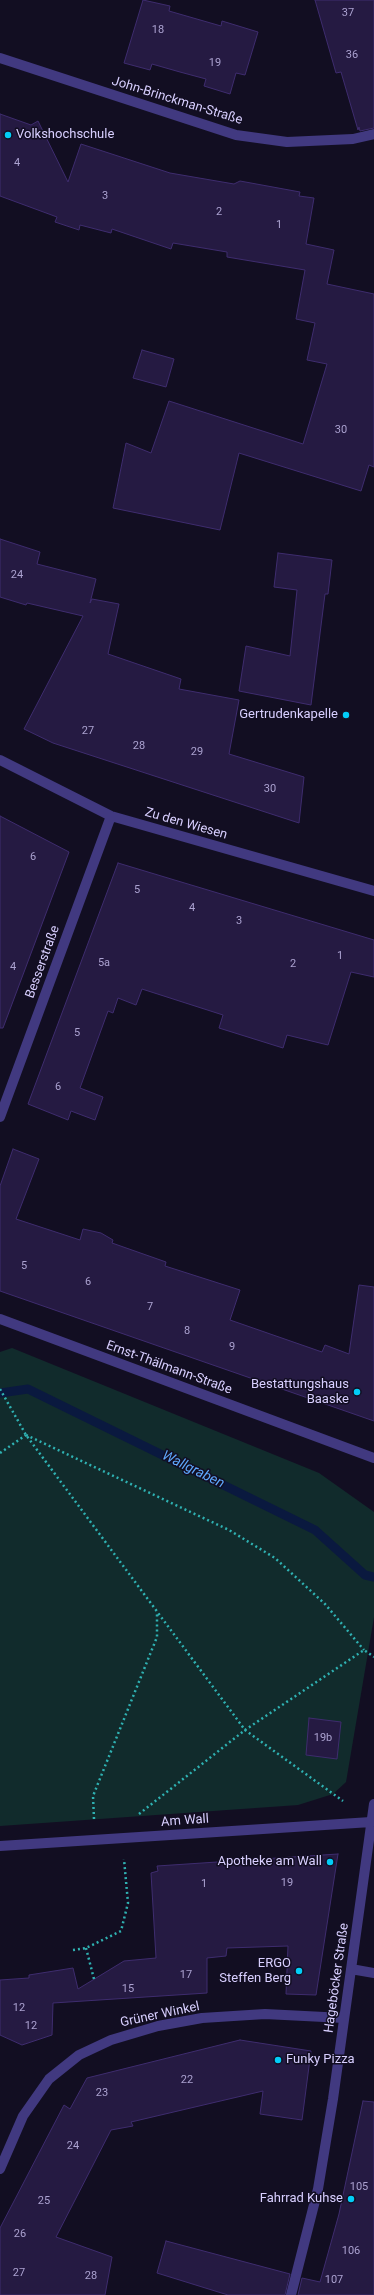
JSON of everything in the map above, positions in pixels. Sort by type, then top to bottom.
[{"type":"street","name":"John-Brinckman-Straße","points":[[0,58],[236,135],[287,142],[353,139],[374,134]]},
{"type":"street","name":"Zu den Wiesen","points":[[0,760],[110,816],[374,891]]},
{"type":"street","name":"Besserstraße","points":[[0,1117],[110,816]]},
{"type":"street","name":"Ernst-Thälmann-Straße","points":[[0,1319],[374,1458]]},
{"type":"street","name":"Hageböcker Straße","points":[[291,2295],[318,2189],[374,1804]]},
{"type":"street","name":"Am Wall","points":[[0,1846],[371,1822]]},
{"type":"street","points":[[351,1969],[374,1973]]},
{"type":"street","name":"Grüner Winkel","points":[[0,2169],[23,2116],[49,2079],[79,2056],[110,2040],[158,2026],[202,2018],[265,2014],[344,2018]]},
{"type":"path","points":[[0,1389],[26,1435],[245,1730],[371,1822]]},
{"type":"path","points":[[0,1453],[26,1435]]},
{"type":"path","points":[[26,1435],[229,1530],[275,1558],[325,1604],[364,1650],[374,1657]]},
{"type":"path","points":[[95,1840],[93,1796],[158,1637],[156,1612]]},
{"type":"path","points":[[108,1839],[245,1730],[364,1650]]},
{"type":"path","points":[[73,1950],[86,1948],[121,1931],[128,1903],[122,1838]]},
{"type":"path","points":[[86,1948],[94,1979]]},
{"type":"green space","points":[[12,1348],[319,1473],[374,1512],[374,1617],[346,1782],[333,1794],[298,1805],[0,1826],[0,1352]]},
{"type":"building","points":[[143,0],[170,6],[169,11],[221,26],[222,21],[258,32],[245,75],[236,73],[230,94],[204,86],[206,79],[152,64],[150,70],[124,63]]},
{"type":"building","points":[[315,0],[374,0],[374,128],[360,131],[359,127],[358,130],[341,72],[336,73]]},
{"type":"building","points":[[0,114],[31,125],[38,121],[68,182],[81,144],[170,173],[234,184],[240,181],[300,192],[299,196],[314,198],[306,244],[334,250],[327,284],[374,294],[374,467],[369,465],[361,491],[239,453],[220,530],[113,508],[126,443],[151,453],[169,401],[303,444],[327,364],[307,360],[315,323],[296,319],[305,270],[227,257],[227,252],[173,243],[171,249],[112,229],[111,233],[80,225],[79,230],[55,222],[57,217],[0,196]]},
{"type":"building","points":[[142,350],[174,359],[166,387],[133,378]]},
{"type":"building","points":[[0,539],[40,552],[37,564],[96,579],[90,603],[92,599],[119,604],[108,654],[181,679],[179,689],[239,700],[229,754],[304,777],[299,823],[53,743],[24,729],[83,616],[27,603],[26,605],[0,597]]},
{"type":"building","points":[[278,553],[332,560],[328,594],[325,594],[311,705],[239,691],[246,646],[290,656],[297,590],[274,587]]},
{"type":"building","points":[[0,816],[69,852],[3,1028],[0,1028]]},
{"type":"building","points":[[118,863],[374,940],[374,977],[351,972],[328,1045],[287,1035],[283,1048],[219,1028],[223,1015],[142,989],[136,1005],[118,998],[113,1013],[108,1011],[80,1088],[103,1097],[95,1120],[71,1111],[68,1120],[28,1104]]},
{"type":"building","points":[[13,1149],[39,1159],[16,1219],[80,1240],[83,1229],[101,1233],[113,1240],[112,1243],[166,1262],[165,1266],[240,1290],[230,1320],[322,1352],[325,1345],[349,1354],[359,1285],[374,1287],[374,1421],[0,1291],[0,1186]]},
{"type":"building","points":[[309,1718],[341,1722],[337,1759],[306,1755]]},
{"type":"building","points":[[338,1854],[316,1995],[286,1994],[288,1946],[227,1948],[226,1956],[207,1958],[207,1993],[53,2003],[52,2035],[22,2045],[0,2035],[0,1980],[29,1978],[29,1975],[73,1968],[78,1989],[124,1961],[156,1958],[151,1873],[158,1871],[157,1866]]},
{"type":"building","points":[[240,2040],[311,2051],[302,2120],[260,2114],[263,2091],[131,2122],[133,2126],[111,2130],[56,2237],[112,2257],[105,2295],[0,2295],[0,2228],[64,2105],[70,2109],[87,2078]]},
{"type":"building","points":[[363,2101],[374,2102],[374,2295],[298,2295],[302,2278],[320,2282],[339,2214]]},
{"type":"building","points":[[166,2241],[290,2274],[285,2295],[228,2295],[157,2273]]},
{"type":"waterway","name":"Wallgraben","points":[[0,1393],[28,1389],[315,1530],[365,1575],[374,1577]]},
{"type":"place","name":"Volkshochschule","points":[[8,135]]},
{"type":"place","name":"Gertrudenkapelle","points":[[346,715]]},
{"type":"place","name":"Bestattungshaus Baaske","points":[[357,1392]]},
{"type":"place","name":"Apotheke am Wall","points":[[330,1862]]},
{"type":"place","name":"ERGO Steffen Berg","points":[[299,1971]]},
{"type":"place","name":"Funky Pizza","points":[[278,2060]]},
{"type":"place","name":"Fahrrad Kuhse","points":[[351,2199]]}]
